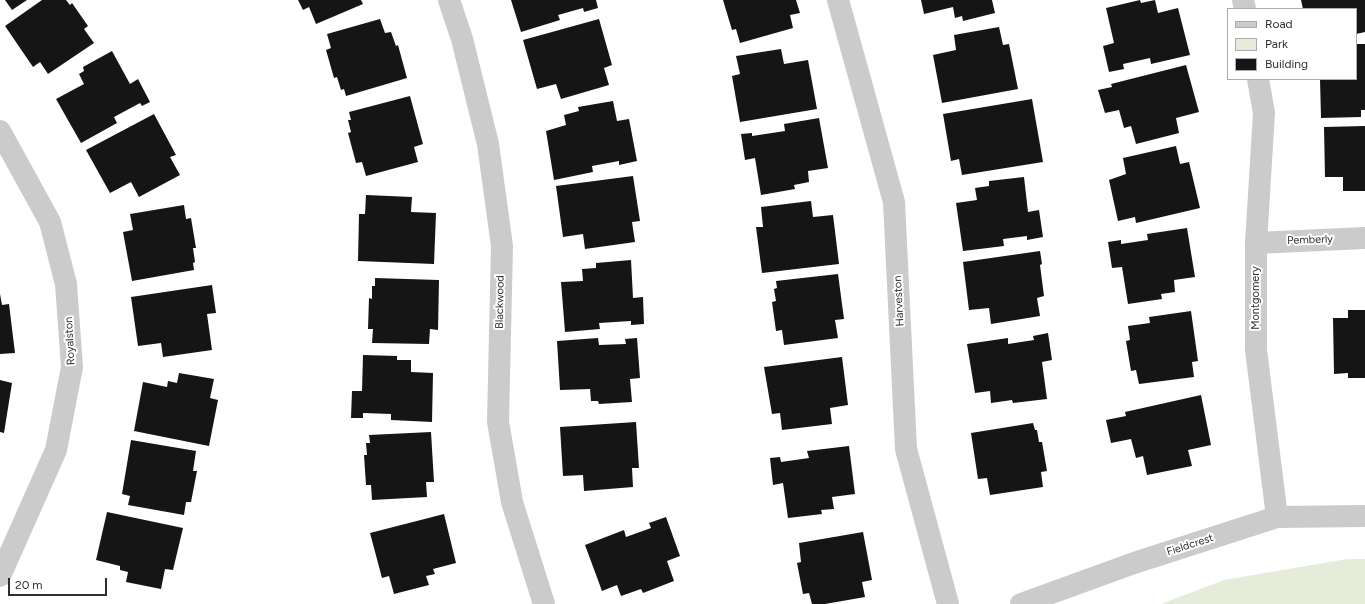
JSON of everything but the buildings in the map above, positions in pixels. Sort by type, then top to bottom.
[{"type":"street","name":"Blackwood","points":[[449,0],[462,39],[488,144],[502,246],[498,422],[512,502],[544,604]]},
{"type":"street","name":"Harveston","points":[[838,0],[894,202],[906,449],[948,604]]},
{"type":"street","name":"Montgomery","points":[[1258,80],[1264,113],[1256,243],[1256,350],[1277,517]]},
{"type":"street","name":"Royalston","points":[[0,131],[50,222],[66,284],[72,367],[56,450],[0,576]]},
{"type":"street","name":"Pemberly","points":[[1256,243],[1365,238]]},
{"type":"street","name":"Fieldcrest","points":[[1021,604],[1134,563],[1277,517],[1365,516]]},
{"type":"green space","points":[[1347,559],[1365,559],[1365,604],[1161,604],[1224,580]]}]
